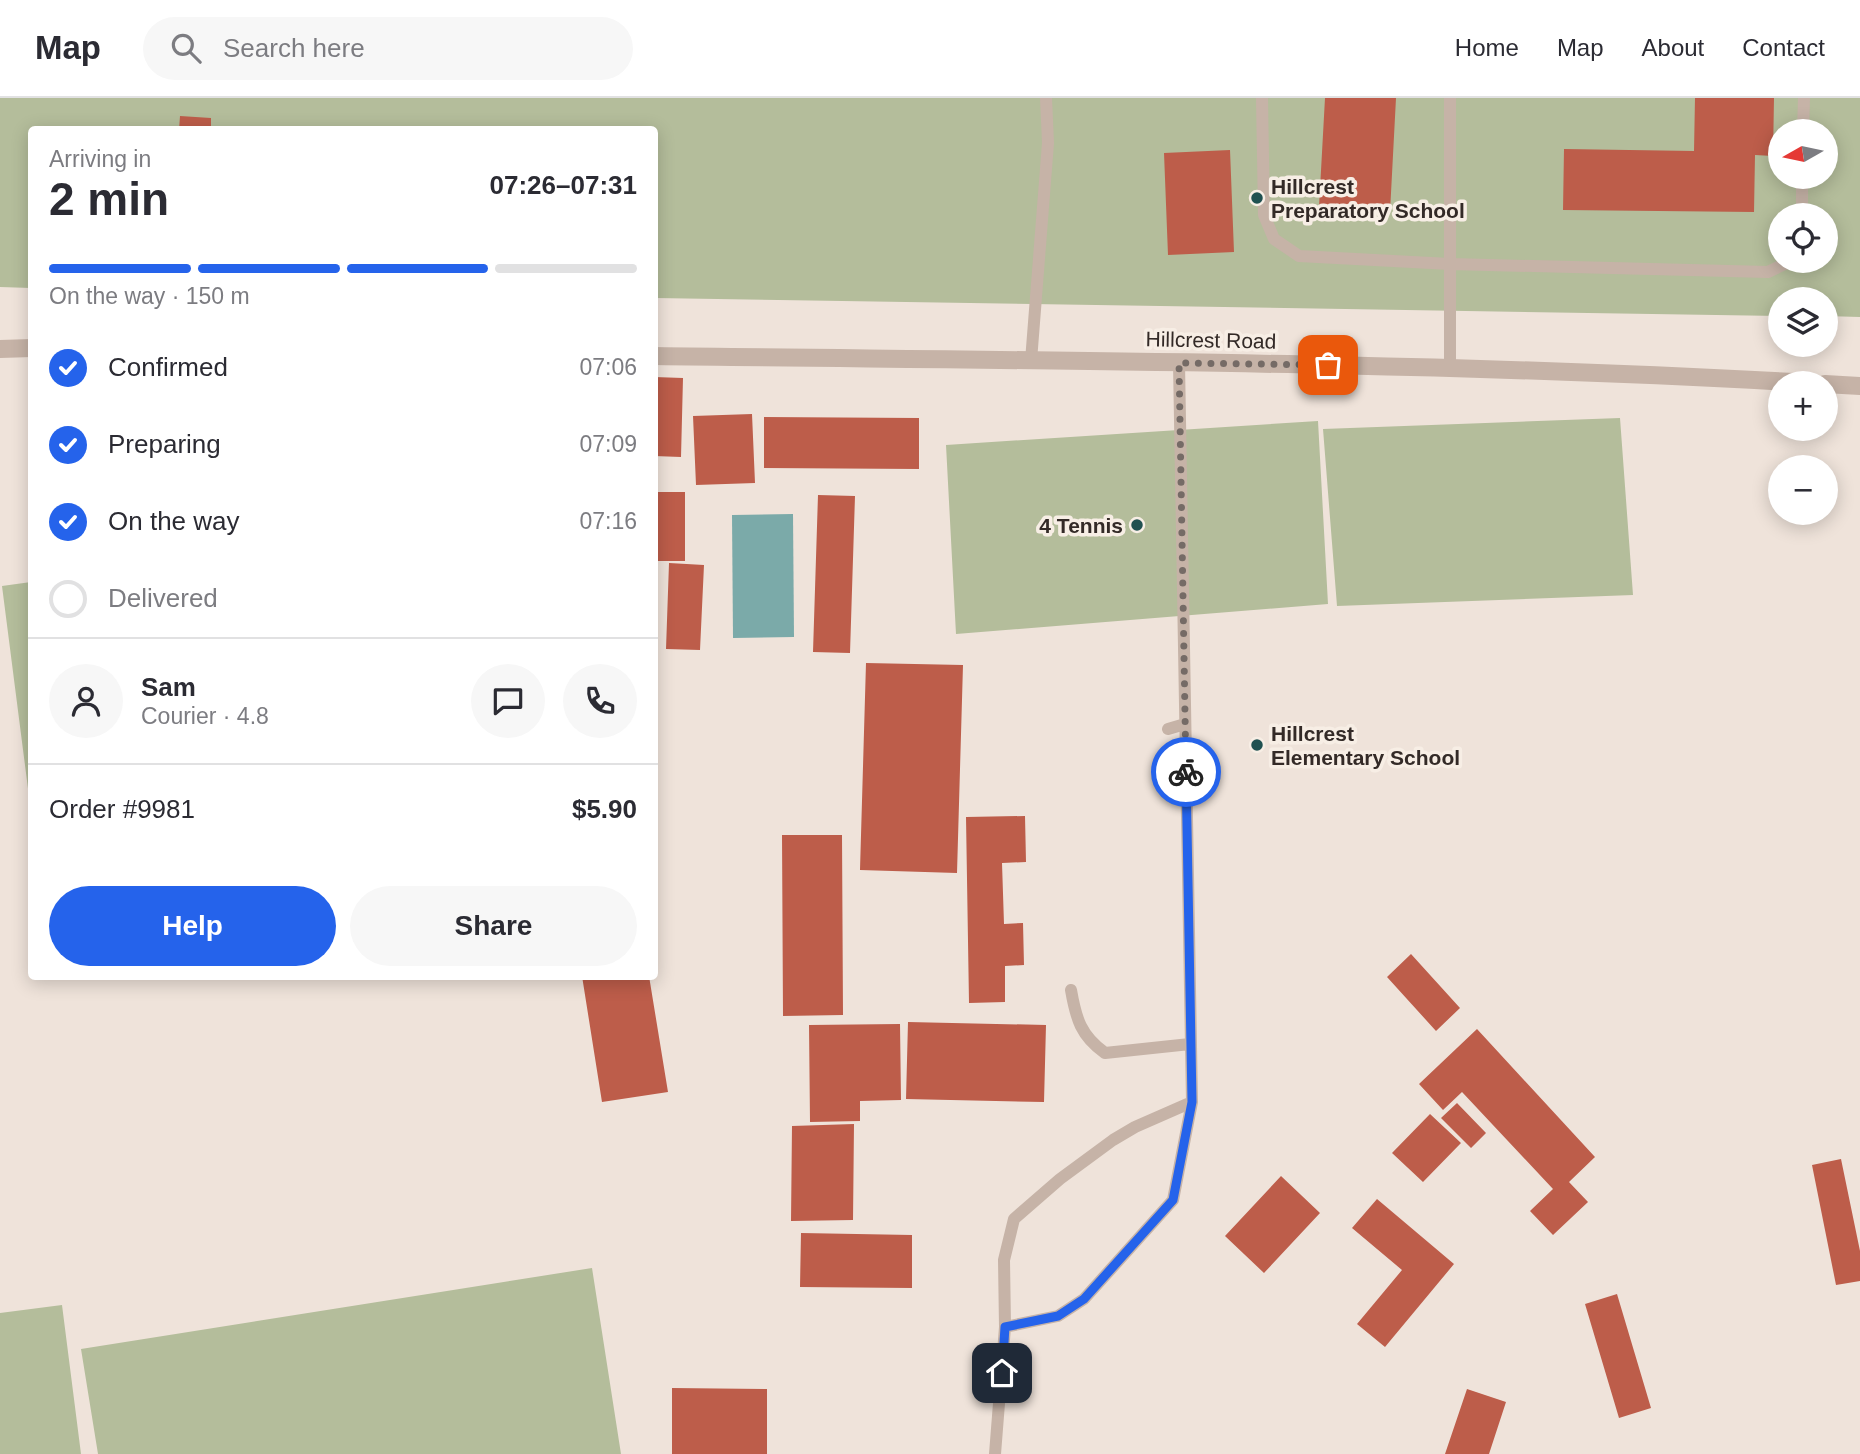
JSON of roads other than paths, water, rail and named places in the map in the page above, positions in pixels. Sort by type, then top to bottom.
[{"type":"street","points":[[0,349],[28,348]]},
{"type":"street","name":"Hillcrest Road","points":[[658,356],[1450,369],[1651,374],[1768,381]]},
{"type":"street","points":[[1838,385],[1860,386]]},
{"type":"lane","points":[[1031,361],[1048,143],[1046,98]]},
{"type":"lane","points":[[1262,98],[1264,215],[1274,239],[1299,256],[1450,264],[1768,272]]},
{"type":"lane","points":[[1450,98],[1450,369]]},
{"type":"lane","points":[[1803,119],[1804,98]]},
{"type":"lane","points":[[1005,1327],[1058,1316],[1084,1299],[1173,1200],[1192,1102],[1179,363]]},
{"type":"lane","points":[[1168,729],[1185,724]]},
{"type":"lane","points":[[1071,990],[1076,1021],[1088,1041],[1105,1053],[1190,1044]]},
{"type":"lane","points":[[995,1454],[1005,1327],[1004,1261],[1014,1219],[1060,1179],[1112,1140],[1192,1102]]},
{"type":"water","points":[[793,514],[794,637],[733,638],[732,515]]},
{"type":"place","name":"Hillcrest Preparatory School","points":[[1257,198]]},
{"type":"place","name":"4 Tennis","points":[[1137,525]]},
{"type":"place","name":"Hillcrest Elementary School","points":[[1257,745]]}]
